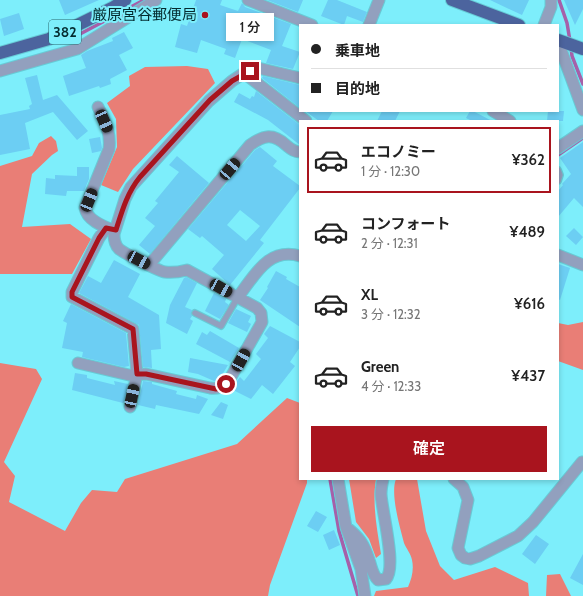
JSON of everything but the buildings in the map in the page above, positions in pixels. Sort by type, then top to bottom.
[{"type":"highway","name":"382","points":[[0,53],[49,39],[125,0]]},
{"type":"highway","points":[[452,0],[516,24]]},
{"type":"highway","points":[[560,41],[581,48]]},
{"type":"street","points":[[0,71],[77,48],[156,0]]},
{"type":"street","points":[[248,0],[309,24]]},
{"type":"street","points":[[370,24],[379,0]]},
{"type":"street","points":[[544,24],[551,7],[551,0]]},
{"type":"street","points":[[560,41],[583,110]]},
{"type":"street","points":[[130,407],[137,374],[133,329],[72,297],[72,292],[75,285],[99,238],[111,229],[131,187],[210,100],[232,81],[244,73],[258,68],[299,78]]},
{"type":"street","points":[[244,73],[305,120]]},
{"type":"street","points":[[78,363],[129,374],[146,374],[216,389],[222,388],[226,384],[262,322],[261,313],[257,308],[187,270],[174,273],[163,271],[118,249],[111,229],[91,219],[86,213],[85,208],[109,149],[110,142],[110,134],[98,107]]},
{"type":"street","points":[[495,112],[508,120]]},
{"type":"street","points":[[559,147],[583,131]]},
{"type":"street","points":[[149,265],[250,144],[259,138],[267,136],[274,137],[292,150],[299,152]]},
{"type":"street","points":[[238,297],[258,270],[271,258],[286,254],[299,256]]},
{"type":"street","points":[[559,255],[583,264]]},
{"type":"street","points":[[455,480],[463,487],[468,500],[458,548],[461,555],[470,559],[480,556],[518,536],[533,522],[582,462]]},
{"type":"street","points":[[338,480],[346,527],[361,569],[365,596]]},
{"type":"street","points":[[346,527],[358,536],[364,546],[370,561],[373,576],[378,580],[386,579],[389,576],[390,570],[389,549],[381,494],[383,480]]},
{"type":"lane","points":[[194,313],[221,326],[238,297]]},
{"type":"shaded area","points":[[187,66],[208,69],[215,83],[133,169],[118,192],[101,185],[117,147],[116,119],[107,103],[130,86],[129,76],[145,67]]},
{"type":"shaded area","points":[[51,136],[56,141],[58,151],[32,174],[22,227],[70,224],[91,239],[72,274],[0,274],[0,166],[32,156],[39,143]]},
{"type":"shaded area","points":[[583,322],[583,370],[559,361],[559,323],[568,325]]},
{"type":"shaded area","points":[[0,363],[36,369],[42,379],[4,462],[15,476],[9,502],[65,531],[81,503],[92,490],[117,492],[125,479],[237,444],[287,398],[299,403],[299,480],[307,480],[307,483],[270,585],[268,596],[0,596]]},
{"type":"shaded area","points":[[349,480],[376,480],[375,507],[381,554],[376,558],[369,539],[356,522]]},
{"type":"shaded area","points":[[396,480],[417,480],[426,531],[440,566],[454,580],[495,567],[528,583],[529,596],[374,596],[376,591],[408,587],[411,580],[413,567],[410,553],[404,543],[396,511],[394,485]]},
{"type":"shaded area","points":[[560,574],[571,596],[546,596],[547,575]]},
{"type":"waterway","points":[[65,42],[144,0]]},
{"type":"waterway","points":[[559,0],[567,23],[570,41]]},
{"type":"waterway","points":[[571,48],[572,56],[583,84]]},
{"type":"waterway","points":[[559,154],[583,138]]},
{"type":"waterway","points":[[330,480],[339,531],[358,596]]},
{"type":"place","name":"厳原宮谷郵便局","points":[[205,15]]},
{"type":"route","points":[[226,384],[222,388],[216,389],[146,374],[137,374],[133,329],[72,297],[72,292],[99,238],[106,228],[116,230],[125,199],[131,187],[210,100],[232,81],[250,71]]}]
